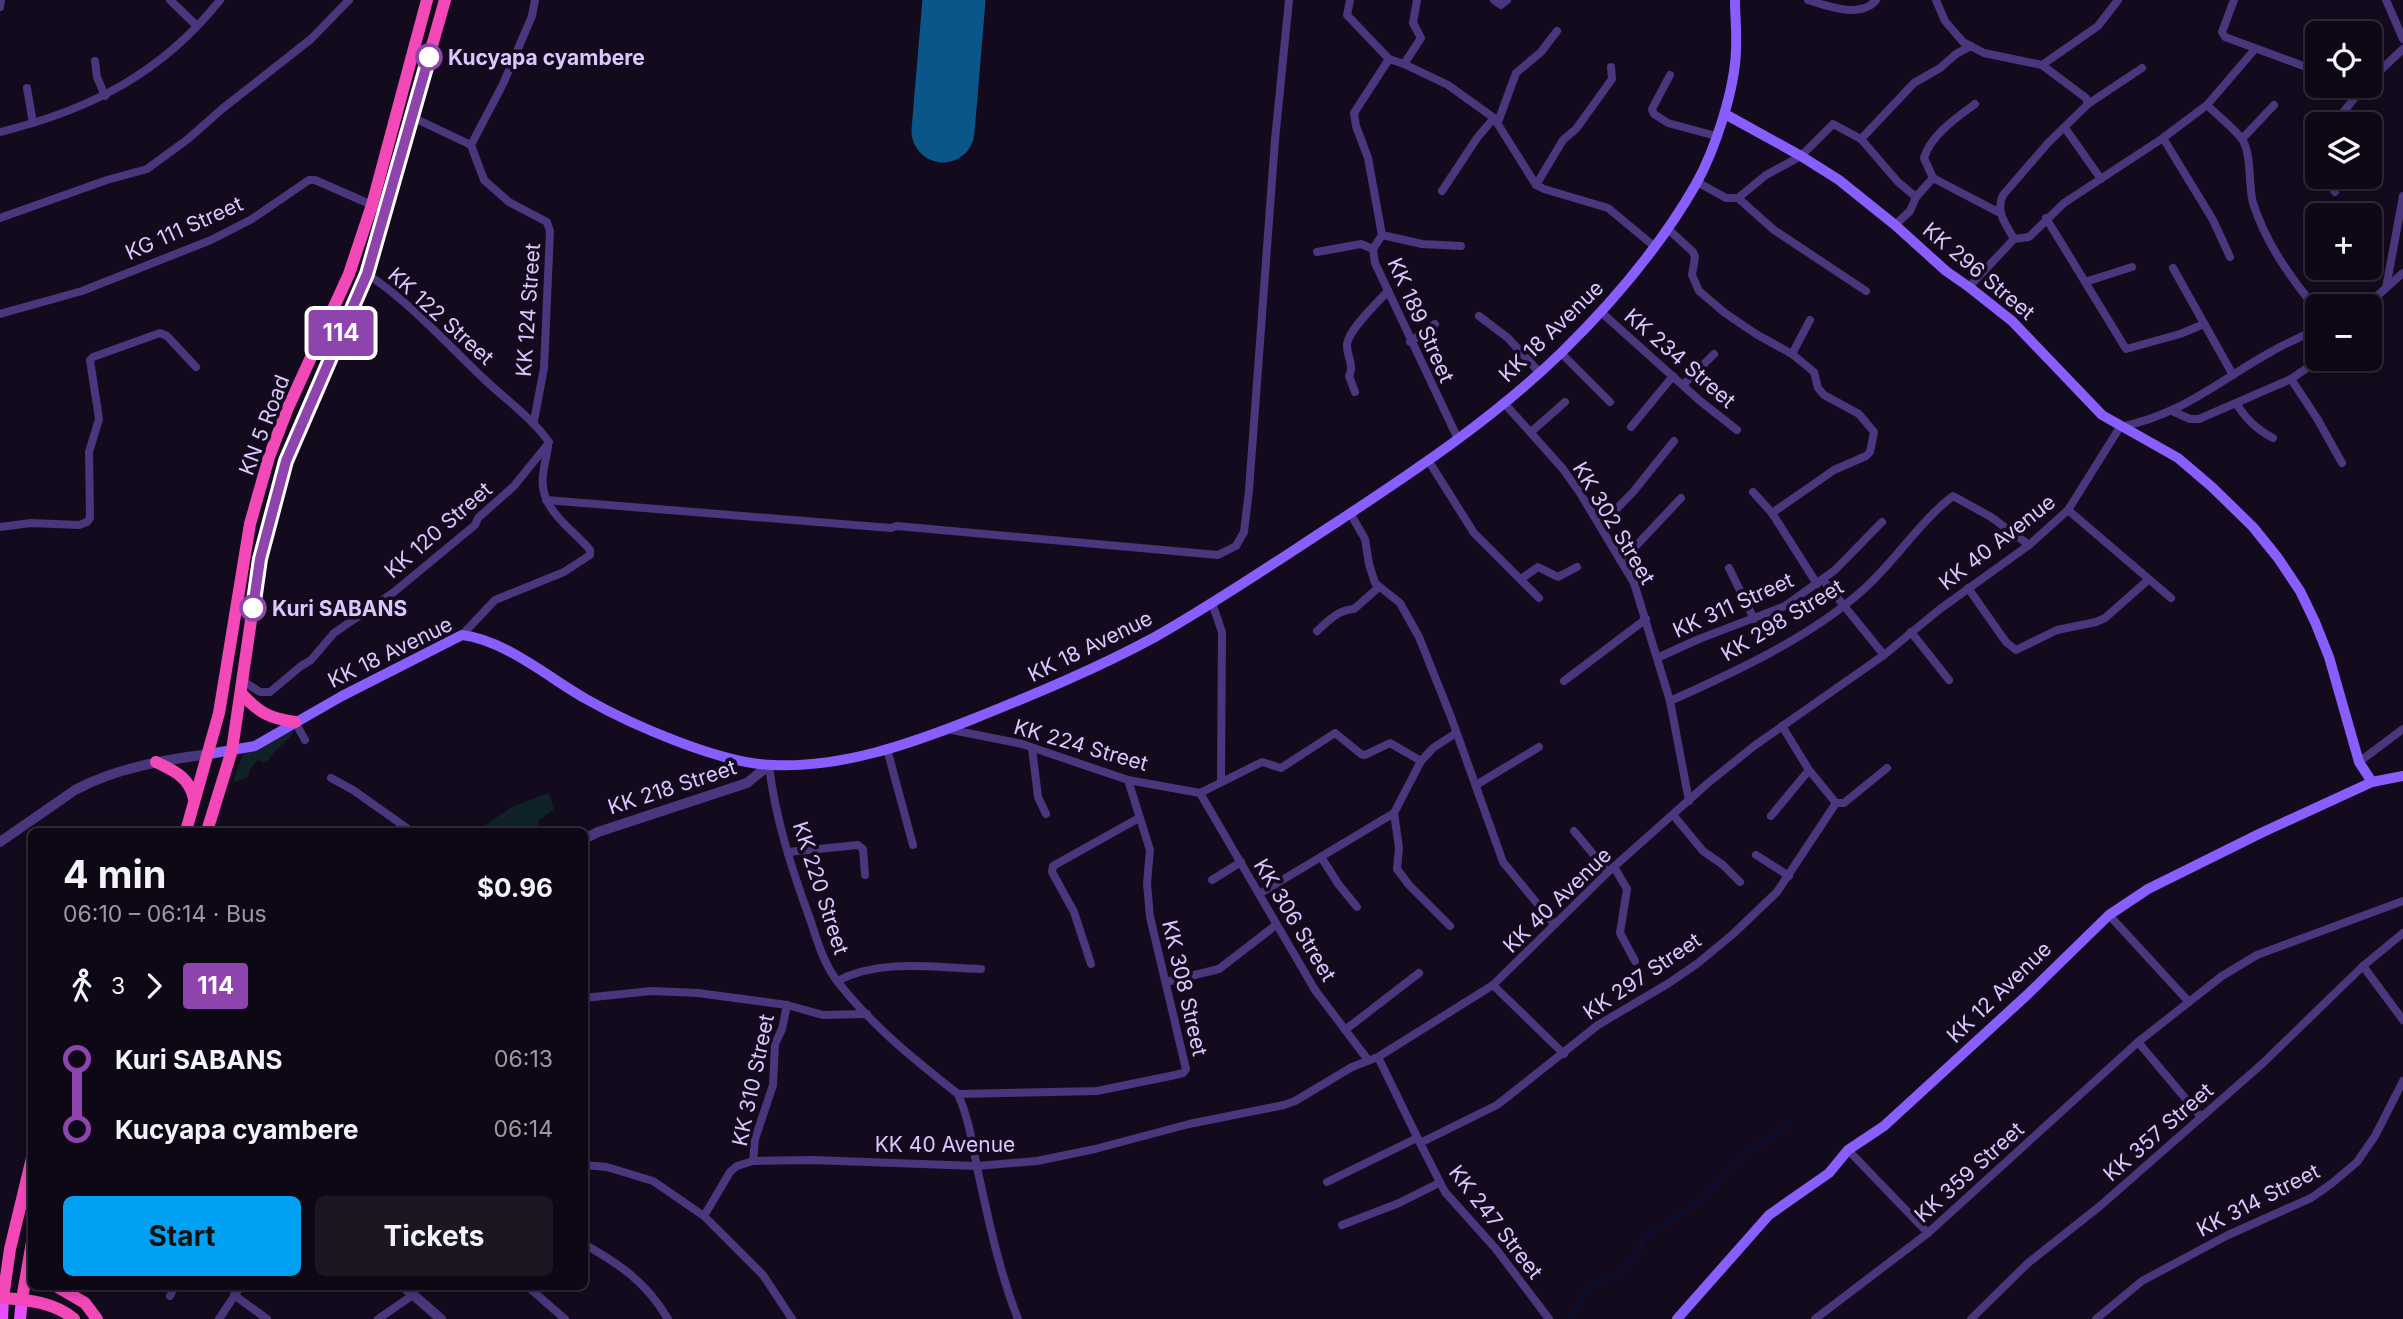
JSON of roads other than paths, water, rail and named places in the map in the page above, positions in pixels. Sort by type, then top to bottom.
[{"type":"highway","name":"KN 5 Road","points":[[195,803],[219,713],[250,524],[264,475],[287,410],[349,274],[372,205],[428,0]]},
{"type":"highway","name":"KN 5 Road","points":[[208,828],[232,750],[260,559],[286,461],[367,274],[445,0]]},
{"type":"highway","points":[[242,687],[252,705],[270,718],[295,723]]},
{"type":"highway","points":[[156,762],[173,769],[192,787],[195,803],[187,828]]},
{"type":"highway","points":[[28,1175],[5,1273],[2,1298],[38,1301],[58,1308],[74,1319]]},
{"type":"highway","points":[[5,1273],[28,1276],[22,1300]]},
{"type":"highway","points":[[63,1290],[85,1303],[97,1319]]},
{"type":"highway","points":[[82,1290],[85,1303]]},
{"type":"main road","name":"KK 18 Avenue","points":[[209,754],[255,746],[342,696],[462,635],[493,644],[586,700],[662,734],[716,754],[769,765],[824,762],[887,749],[947,729],[1059,684],[1153,638],[1350,513],[1458,439],[1539,372],[1601,312],[1655,247],[1697,182],[1725,114],[1737,53],[1735,0]]},
{"type":"main road","points":[[1725,114],[1839,180],[1895,225]]},
{"type":"main road","name":"KK 296 Street","points":[[1895,225],[1945,271],[2012,321],[2102,415],[2178,458],[2213,487],[2253,527],[2300,592],[2323,640],[2359,762],[2372,782]]},
{"type":"main road","name":"KK 12 Avenue","points":[[1677,1319],[1769,1215],[1829,1173],[1848,1150],[1884,1126],[2109,915],[2147,889],[2260,833],[2372,782],[2403,776]]},
{"type":"main road","points":[[2,1298],[2,1319]]},
{"type":"main road","points":[[20,1319],[22,1300]]},
{"type":"street","points":[[0,7],[1,0]]},
{"type":"street","points":[[170,0],[197,26]]},
{"type":"street","points":[[0,132],[85,106],[123,86],[161,60],[220,0]]},
{"type":"street","points":[[0,218],[107,180],[147,169],[311,39],[349,0]]},
{"type":"street","points":[[412,117],[471,145],[503,84],[535,0]]},
{"type":"street","points":[[546,500],[891,528],[897,526],[1218,555],[1236,546],[1244,532],[1249,491],[1275,141],[1289,0]]},
{"type":"street","points":[[1350,0],[1347,15],[1389,59],[1448,85],[1496,120],[1536,184],[1544,190],[1608,208],[1655,247]]},
{"type":"street","points":[[1404,64],[1420,38],[1413,23],[1418,0]]},
{"type":"street","points":[[1494,0],[1501,5],[1507,0]]},
{"type":"street","points":[[1808,0],[1840,9],[1865,8],[1876,0]]},
{"type":"street","points":[[1936,0],[1952,32],[1971,47],[1996,56],[2042,65],[2086,98],[2088,104]]},
{"type":"street","points":[[2042,65],[2098,26],[2118,0]]},
{"type":"street","points":[[2234,0],[2222,32],[2225,37],[2305,66]]},
{"type":"street","points":[[2386,0],[2403,39]]},
{"type":"street","points":[[1442,191],[1496,120],[1516,73],[1541,51],[1557,31]]},
{"type":"street","points":[[1697,182],[1726,198],[1738,198],[1766,175],[1801,156],[1833,124],[1861,139],[1914,83],[1971,47]]},
{"type":"street","points":[[1969,287],[2014,239],[2029,237],[2064,203],[2164,138],[2207,105],[2255,49]]},
{"type":"street","points":[[2382,69],[2403,49]]},
{"type":"street","name":"KK 189 Street","points":[[1389,59],[1354,113],[1368,158],[1382,235],[1374,248],[1375,262],[1410,342],[1458,439]]},
{"type":"street","points":[[94,61],[105,96]]},
{"type":"street","points":[[1536,184],[1563,140],[1576,129],[1612,79],[1611,67]]},
{"type":"street","points":[[2014,239],[2000,213],[1999,204],[2003,195],[2048,143],[2088,104],[2142,68]]},
{"type":"street","points":[[1670,75],[1652,109],[1654,114],[1668,122],[1716,136]]},
{"type":"street","points":[[27,88],[33,123]]},
{"type":"street","points":[[1975,103],[1948,124],[1926,150],[1924,158],[1933,178],[2000,213]]},
{"type":"street","points":[[2207,105],[2242,139],[2247,156],[2251,195],[2262,224],[2291,278],[2305,295]]},
{"type":"street","points":[[2242,139],[2274,105]]},
{"type":"street","points":[[2065,128],[2101,180]]},
{"type":"street","points":[[2164,138],[2213,220],[2230,257]]},
{"type":"street","name":"KK 296 Street","points":[[1861,139],[1898,182],[1916,197],[1910,211],[1895,225]]},
{"type":"street","name":"KK 124 Street","points":[[471,145],[484,180],[509,202],[547,222],[550,231],[544,368],[534,421]]},
{"type":"street","points":[[1916,197],[1933,178]]},
{"type":"street","name":"KG 111 Street","points":[[0,314],[82,290],[211,240],[252,219],[309,180],[316,180],[372,205]]},
{"type":"street","points":[[2386,288],[2403,196]]},
{"type":"street","points":[[1738,198],[1774,230],[1866,291]]},
{"type":"street","points":[[2046,218],[2126,349],[2180,334],[2204,324]]},
{"type":"street","points":[[1667,228],[1693,252],[1695,257],[1692,275],[1699,291],[1725,313],[1792,354],[1814,372],[1818,388],[1824,395],[1859,414],[1874,432],[1870,452],[1866,456],[1834,470],[1772,513]]},
{"type":"street","points":[[1382,235],[1422,244],[1461,246]]},
{"type":"street","points":[[1317,252],[1361,244],[1374,248]]},
{"type":"street","points":[[2085,282],[2132,267]]},
{"type":"street","points":[[2173,268],[2233,375]]},
{"type":"street","points":[[2379,294],[2403,273]]},
{"type":"street","name":"KK 122 Street","points":[[367,274],[388,288],[439,332],[482,377],[534,421],[548,444]]},
{"type":"street","points":[[1355,392],[1349,376],[1352,369],[1348,342],[1352,332],[1388,290]]},
{"type":"street","name":"KK 234 Street","points":[[1601,312],[1737,430]]},
{"type":"street","points":[[1479,316],[1508,338],[1539,372]]},
{"type":"street","points":[[1792,354],[1810,320]]},
{"type":"street","points":[[1410,342],[1435,324]]},
{"type":"street","points":[[0,527],[31,523],[79,525],[87,522],[90,513],[89,452],[99,419],[90,360],[93,357],[160,333],[167,336],[196,367]]},
{"type":"street","points":[[2120,427],[2141,423],[2172,411],[2269,353],[2305,335]]},
{"type":"street","points":[[1560,353],[1610,402]]},
{"type":"street","points":[[1683,385],[1714,354]]},
{"type":"street","points":[[2172,411],[2190,419],[2199,419],[2291,379],[2305,369]]},
{"type":"street","points":[[1631,427],[1673,376]]},
{"type":"street","points":[[2291,379],[2342,463]]},
{"type":"street","points":[[1531,432],[1565,402]]},
{"type":"street","name":"KK 302 Street","points":[[1504,403],[1563,469],[1634,583],[1670,701],[1689,801]]},
{"type":"street","points":[[2236,403],[2246,419],[2273,438]]},
{"type":"street","name":"KK 40 Avenue","points":[[753,1161],[812,1160],[977,1166],[1037,1161],[1084,1152],[1189,1124],[1284,1105],[1378,1057],[1493,985],[1611,870],[1754,746],[1884,655],[1968,588],[2029,545],[2068,510],[2120,427]]},
{"type":"street","points":[[1600,526],[1633,492],[1674,440]]},
{"type":"street","points":[[462,635],[495,600],[564,572],[590,555],[590,550],[546,500],[542,485],[548,444]]},
{"type":"street","name":"KK 120 Street","points":[[242,687],[265,693],[311,660],[334,633],[394,592],[475,525],[478,518],[514,486],[548,444]]},
{"type":"street","points":[[1428,460],[1474,533],[1539,598]]},
{"type":"street","points":[[1754,492],[1820,582],[1844,605],[1884,655]]},
{"type":"street","name":"KK 298 Street","points":[[1670,701],[1771,652],[1844,605],[1865,588],[1954,496],[1991,517],[2029,545]]},
{"type":"street","points":[[1620,560],[1681,498]]},
{"type":"street","points":[[2068,510],[2171,598]]},
{"type":"street","points":[[1350,513],[1365,539],[1372,575],[1379,587],[1394,597],[1412,621],[1503,862],[1554,924]]},
{"type":"street","name":"KK 311 Street","points":[[1657,658],[1785,606],[1820,582],[1882,522]]},
{"type":"street","points":[[1521,579],[1538,567],[1558,577],[1577,567]]},
{"type":"street","points":[[1729,568],[1754,619]]},
{"type":"street","points":[[1968,588],[2010,647],[2016,650],[2057,629],[2105,618],[2148,580]]},
{"type":"street","points":[[1317,631],[1336,614],[1345,609],[1354,609],[1379,587]]},
{"type":"street","points":[[1212,603],[1222,632],[1221,782]]},
{"type":"street","points":[[1564,681],[1646,619]]},
{"type":"street","points":[[1911,632],[1949,680]]},
{"type":"street","points":[[295,723],[305,740]]},
{"type":"street","points":[[1782,726],[1809,770],[1836,803],[1844,803],[1887,768]]},
{"type":"street","name":"KK 224 Street","points":[[947,729],[1032,748],[1128,780],[1200,793]]},
{"type":"street","points":[[2359,762],[2403,729]]},
{"type":"street","points":[[1200,793],[1262,762],[1281,768],[1335,733],[1361,754],[1365,755],[1390,743],[1421,761]]},
{"type":"street","points":[[1259,894],[1394,813],[1421,761],[1433,748],[1456,733]]},
{"type":"street","points":[[1476,785],[1539,747]]},
{"type":"street","points":[[1032,748],[1038,797],[1046,814]]},
{"type":"street","points":[[887,749],[913,845]]},
{"type":"street","points":[[0,842],[82,786],[156,762],[209,754]]},
{"type":"street","name":"KK 218 Street","points":[[588,837],[598,831],[747,783],[769,765]]},
{"type":"street","name":"KK 220 Street","points":[[769,765],[788,852],[816,935],[837,981],[867,1014],[958,1094]]},
{"type":"street","points":[[1771,816],[1809,770]]},
{"type":"street","points":[[331,778],[353,790],[407,828]]},
{"type":"street","name":"KK 308 Street","points":[[958,1094],[1097,1091],[1183,1073],[1186,1066],[1147,899],[1150,850],[1128,780]]},
{"type":"street","name":"KK 306 Street","points":[[1200,793],[1315,989],[1368,1060]]},
{"type":"street","name":"KK 297 Street","points":[[1327,1182],[1497,1105],[1598,1025],[1699,962],[1762,907],[1789,876],[1836,803]]},
{"type":"street","points":[[1394,813],[1399,848],[1397,869],[1409,885],[1450,926]]},
{"type":"street","points":[[1674,816],[1703,851],[1723,865],[1740,882]]},
{"type":"street","points":[[1091,964],[1074,912],[1052,872],[1053,866],[1139,818]]},
{"type":"street","points":[[1574,831],[1628,889],[1620,933],[1635,961]]},
{"type":"street","points":[[788,852],[858,845],[863,849],[865,875]]},
{"type":"street","points":[[1756,855],[1789,876]]},
{"type":"street","points":[[1321,857],[1357,907]]},
{"type":"street","points":[[1212,880],[1241,862]]},
{"type":"street","name":"KK 359 Street","points":[[1815,1319],[1928,1233],[2138,1042],[2222,976],[2257,955],[2403,901]]},
{"type":"street","points":[[2109,915],[2189,1002]]},
{"type":"street","points":[[1166,982],[1219,969],[1276,925]]},
{"type":"street","name":"KK 357 Street","points":[[1971,1319],[2028,1263],[2099,1206],[2262,1064],[2363,966],[2403,933]]},
{"type":"street","points":[[837,981],[865,969],[888,966],[981,969]]},
{"type":"street","points":[[2363,966],[2403,1020]]},
{"type":"street","points":[[1345,1030],[1419,973]]},
{"type":"street","points":[[1493,985],[1564,1054]]},
{"type":"street","name":"KK 310 Street","points":[[588,998],[651,990],[698,993],[787,1005],[822,1015],[867,1014]]},
{"type":"street","name":"KK 310 Street","points":[[753,1161],[755,1139],[772,1085],[775,1044],[782,1029],[787,1005]]},
{"type":"street","points":[[2138,1042],[2201,1117]]},
{"type":"street","name":"KK 247 Street","points":[[1378,1057],[1439,1183],[1496,1250],[1549,1319]]},
{"type":"street","name":"KK 314 Street","points":[[2096,1319],[2142,1281],[2209,1245],[2311,1198],[2331,1184],[2357,1162],[2375,1136],[2403,1081]]},
{"type":"street","points":[[958,1094],[968,1117],[977,1166],[1018,1319]]},
{"type":"street","points":[[1848,1150],[1928,1233]]},
{"type":"street","points":[[704,1216],[730,1172],[737,1166],[753,1161]]},
{"type":"street","points":[[588,1165],[607,1167],[653,1181],[704,1216],[762,1275],[792,1319]]},
{"type":"street","points":[[1342,1225],[1399,1203],[1439,1183]]},
{"type":"street","points":[[588,1246],[640,1281],[668,1319]]},
{"type":"street","points":[[170,1296],[173,1290]]},
{"type":"street","points":[[219,1319],[238,1290]]},
{"type":"street","points":[[407,1290],[441,1319]]},
{"type":"street","points":[[532,1290],[565,1319]]},
{"type":"street","points":[[234,1295],[267,1319]]},
{"type":"street","points":[[379,1319],[413,1295]]},
{"type":"waterway","points":[[1571,1319],[1587,1289],[1619,1273],[1639,1249],[1642,1240],[1701,1200],[1741,1157],[1790,1124]]},
{"type":"place","name":"Kucyapa cyambere","points":[[429,57]]},
{"type":"place","name":"Kuri SABANS","points":[[253,608]]}]
